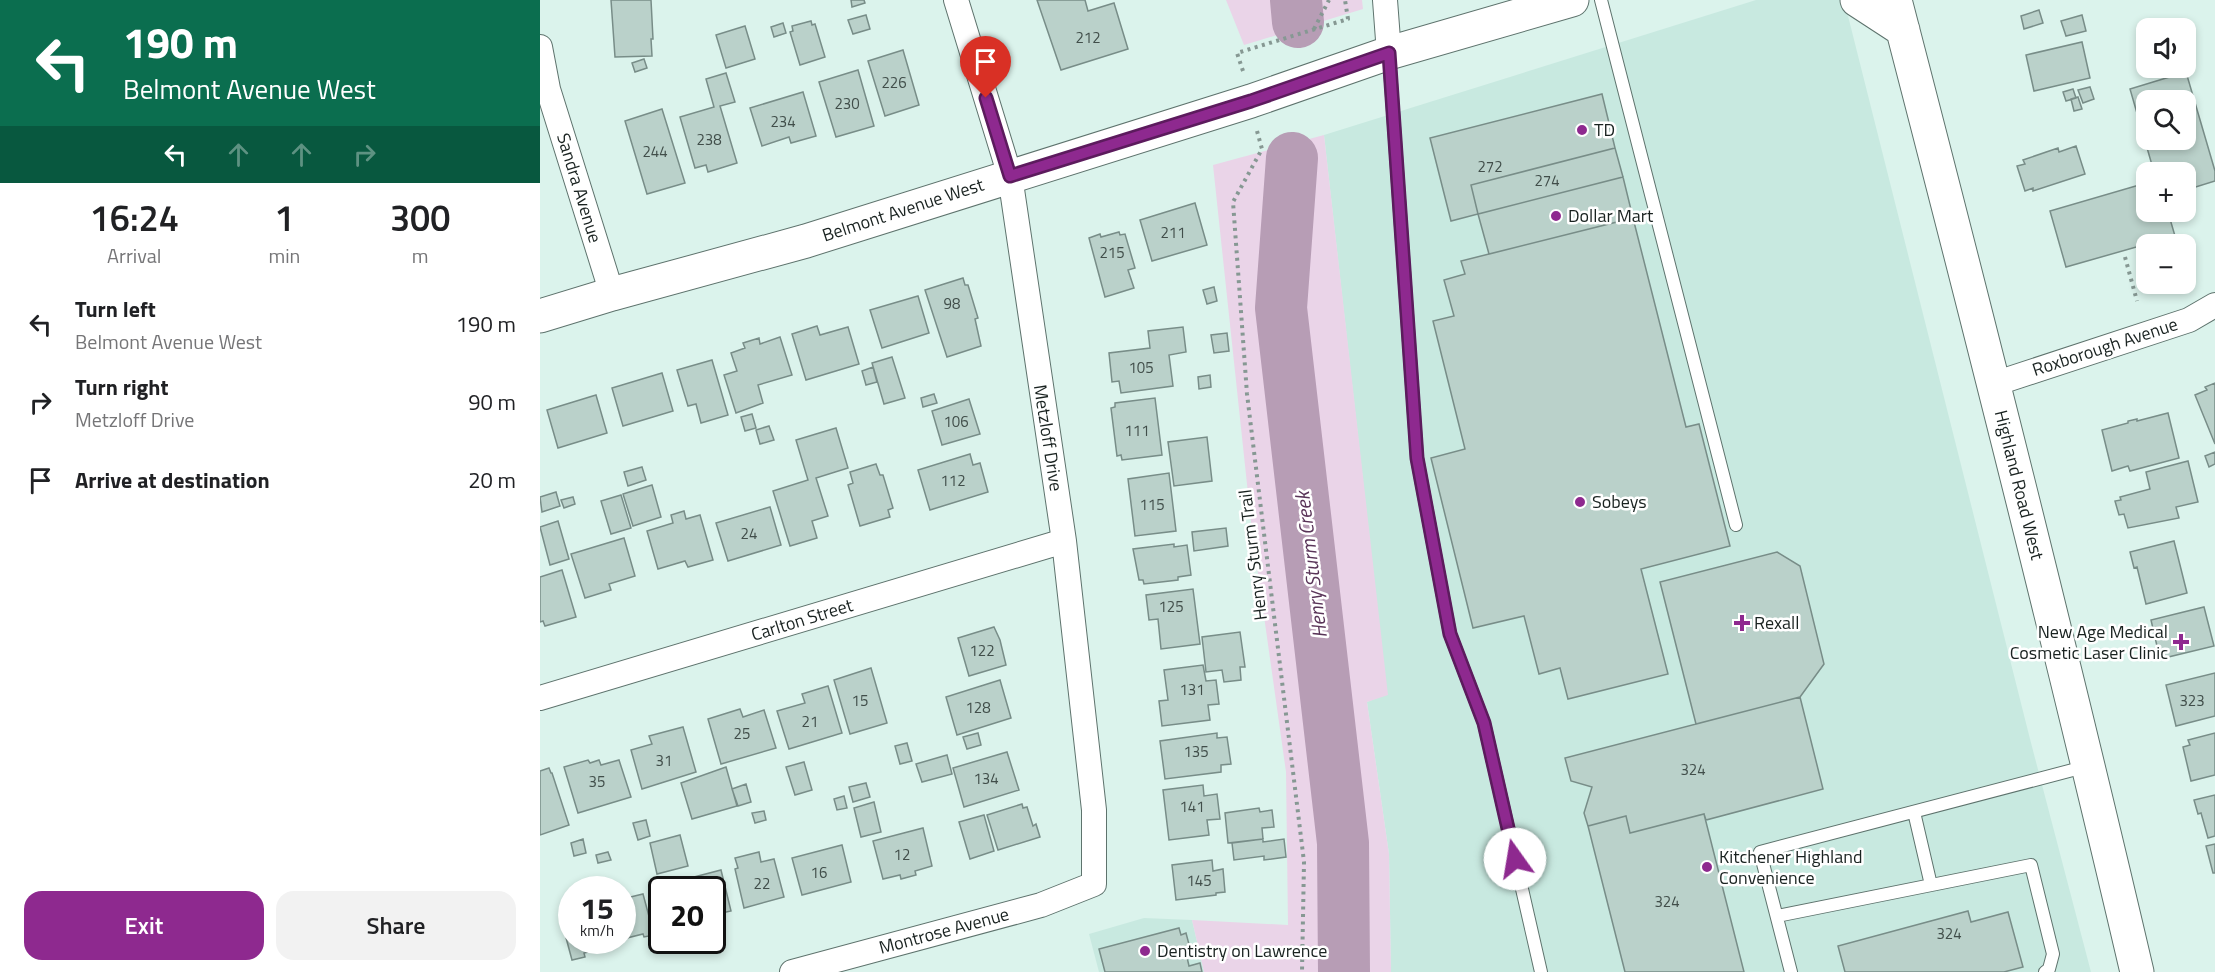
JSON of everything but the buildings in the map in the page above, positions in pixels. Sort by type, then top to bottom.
[{"type":"street","name":"Metzloff Drive","points":[[956,0],[1010,176],[1064,541],[1094,810],[1094,884]]},
{"type":"street","points":[[1385,0],[1389,53]]},
{"type":"street","name":"Belmont Avenue West","points":[[540,316],[806,241],[1251,101],[1389,53],[1572,0]]},
{"type":"street","points":[[1857,0],[1899,15]]},
{"type":"street","name":"Highland Road West","points":[[1899,15],[1994,384],[2089,766],[2137,972]]},
{"type":"street","name":"Sandra Avenue","points":[[540,47],[548,89],[612,294]]},
{"type":"street","name":"Roxborough Avenue","points":[[1994,384],[2189,320],[2215,305]]},
{"type":"street","name":"Carlton Street","points":[[540,698],[1064,541]]},
{"type":"street","name":"Montrose Avenue","points":[[792,972],[1041,905],[1094,884]]},
{"type":"lane","points":[[1601,0],[1736,525]]},
{"type":"lane","points":[[1389,53],[1417,458],[1450,634],[1484,723],[1541,972]]},
{"type":"lane","points":[[1791,972],[1760,852],[2089,766]]},
{"type":"lane","points":[[1914,812],[1931,885]]},
{"type":"lane","points":[[1777,916],[2031,865],[2053,954],[2049,969],[2045,972]]},
{"type":"path","points":[[1314,30],[1329,0]]},
{"type":"path","points":[[1242,66],[1237,53],[1348,19],[1345,0]]},
{"type":"path","name":"Henry Sturm Trail","points":[[1260,141],[1262,149],[1233,202],[1247,394],[1304,862],[1302,972]]},
{"type":"path","points":[[2125,257],[2137,301]]},
{"type":"shaded area","points":[[1226,0],[1362,0],[1363,9],[1244,45]]},
{"type":"shaded area","points":[[1756,0],[1844,0],[2091,972],[1391,972],[1389,854],[1367,702],[1387,694],[1324,135]]},
{"type":"shaded area","points":[[1324,135],[1388,695],[1367,702],[1389,854],[1391,972],[1204,972],[1192,920],[1288,925],[1286,772],[1252,531],[1213,165]]},
{"type":"shaded area","points":[[1144,918],[1192,920],[1204,972],[1099,972],[1089,934]]},
{"type":"waterway","name":"Henry Sturm Creek","points":[[1296,0],[1298,22]]},
{"type":"waterway","name":"Henry Sturm Creek","points":[[1292,158],[1281,308],[1343,843],[1344,972]]},
{"type":"place","name":"TD","points":[[1582,130]]},
{"type":"place","name":"Dollar Mart","points":[[1556,216]]},
{"type":"place","name":"Sobeys","points":[[1580,502]]},
{"type":"place","name":"Rexall","points":[[1742,623]]},
{"type":"place","name":"New Age Medical Cosmetic Laser Clinic","points":[[2181,642]]},
{"type":"place","name":"Kitchener Highland Convenience","points":[[1707,867]]},
{"type":"place","name":"Dentistry on Lawrence","points":[[1145,951]]},
{"type":"route","points":[[986,98],[1010,176],[1251,101],[1389,53],[1417,458],[1450,634],[1484,723],[1515,859]]}]
